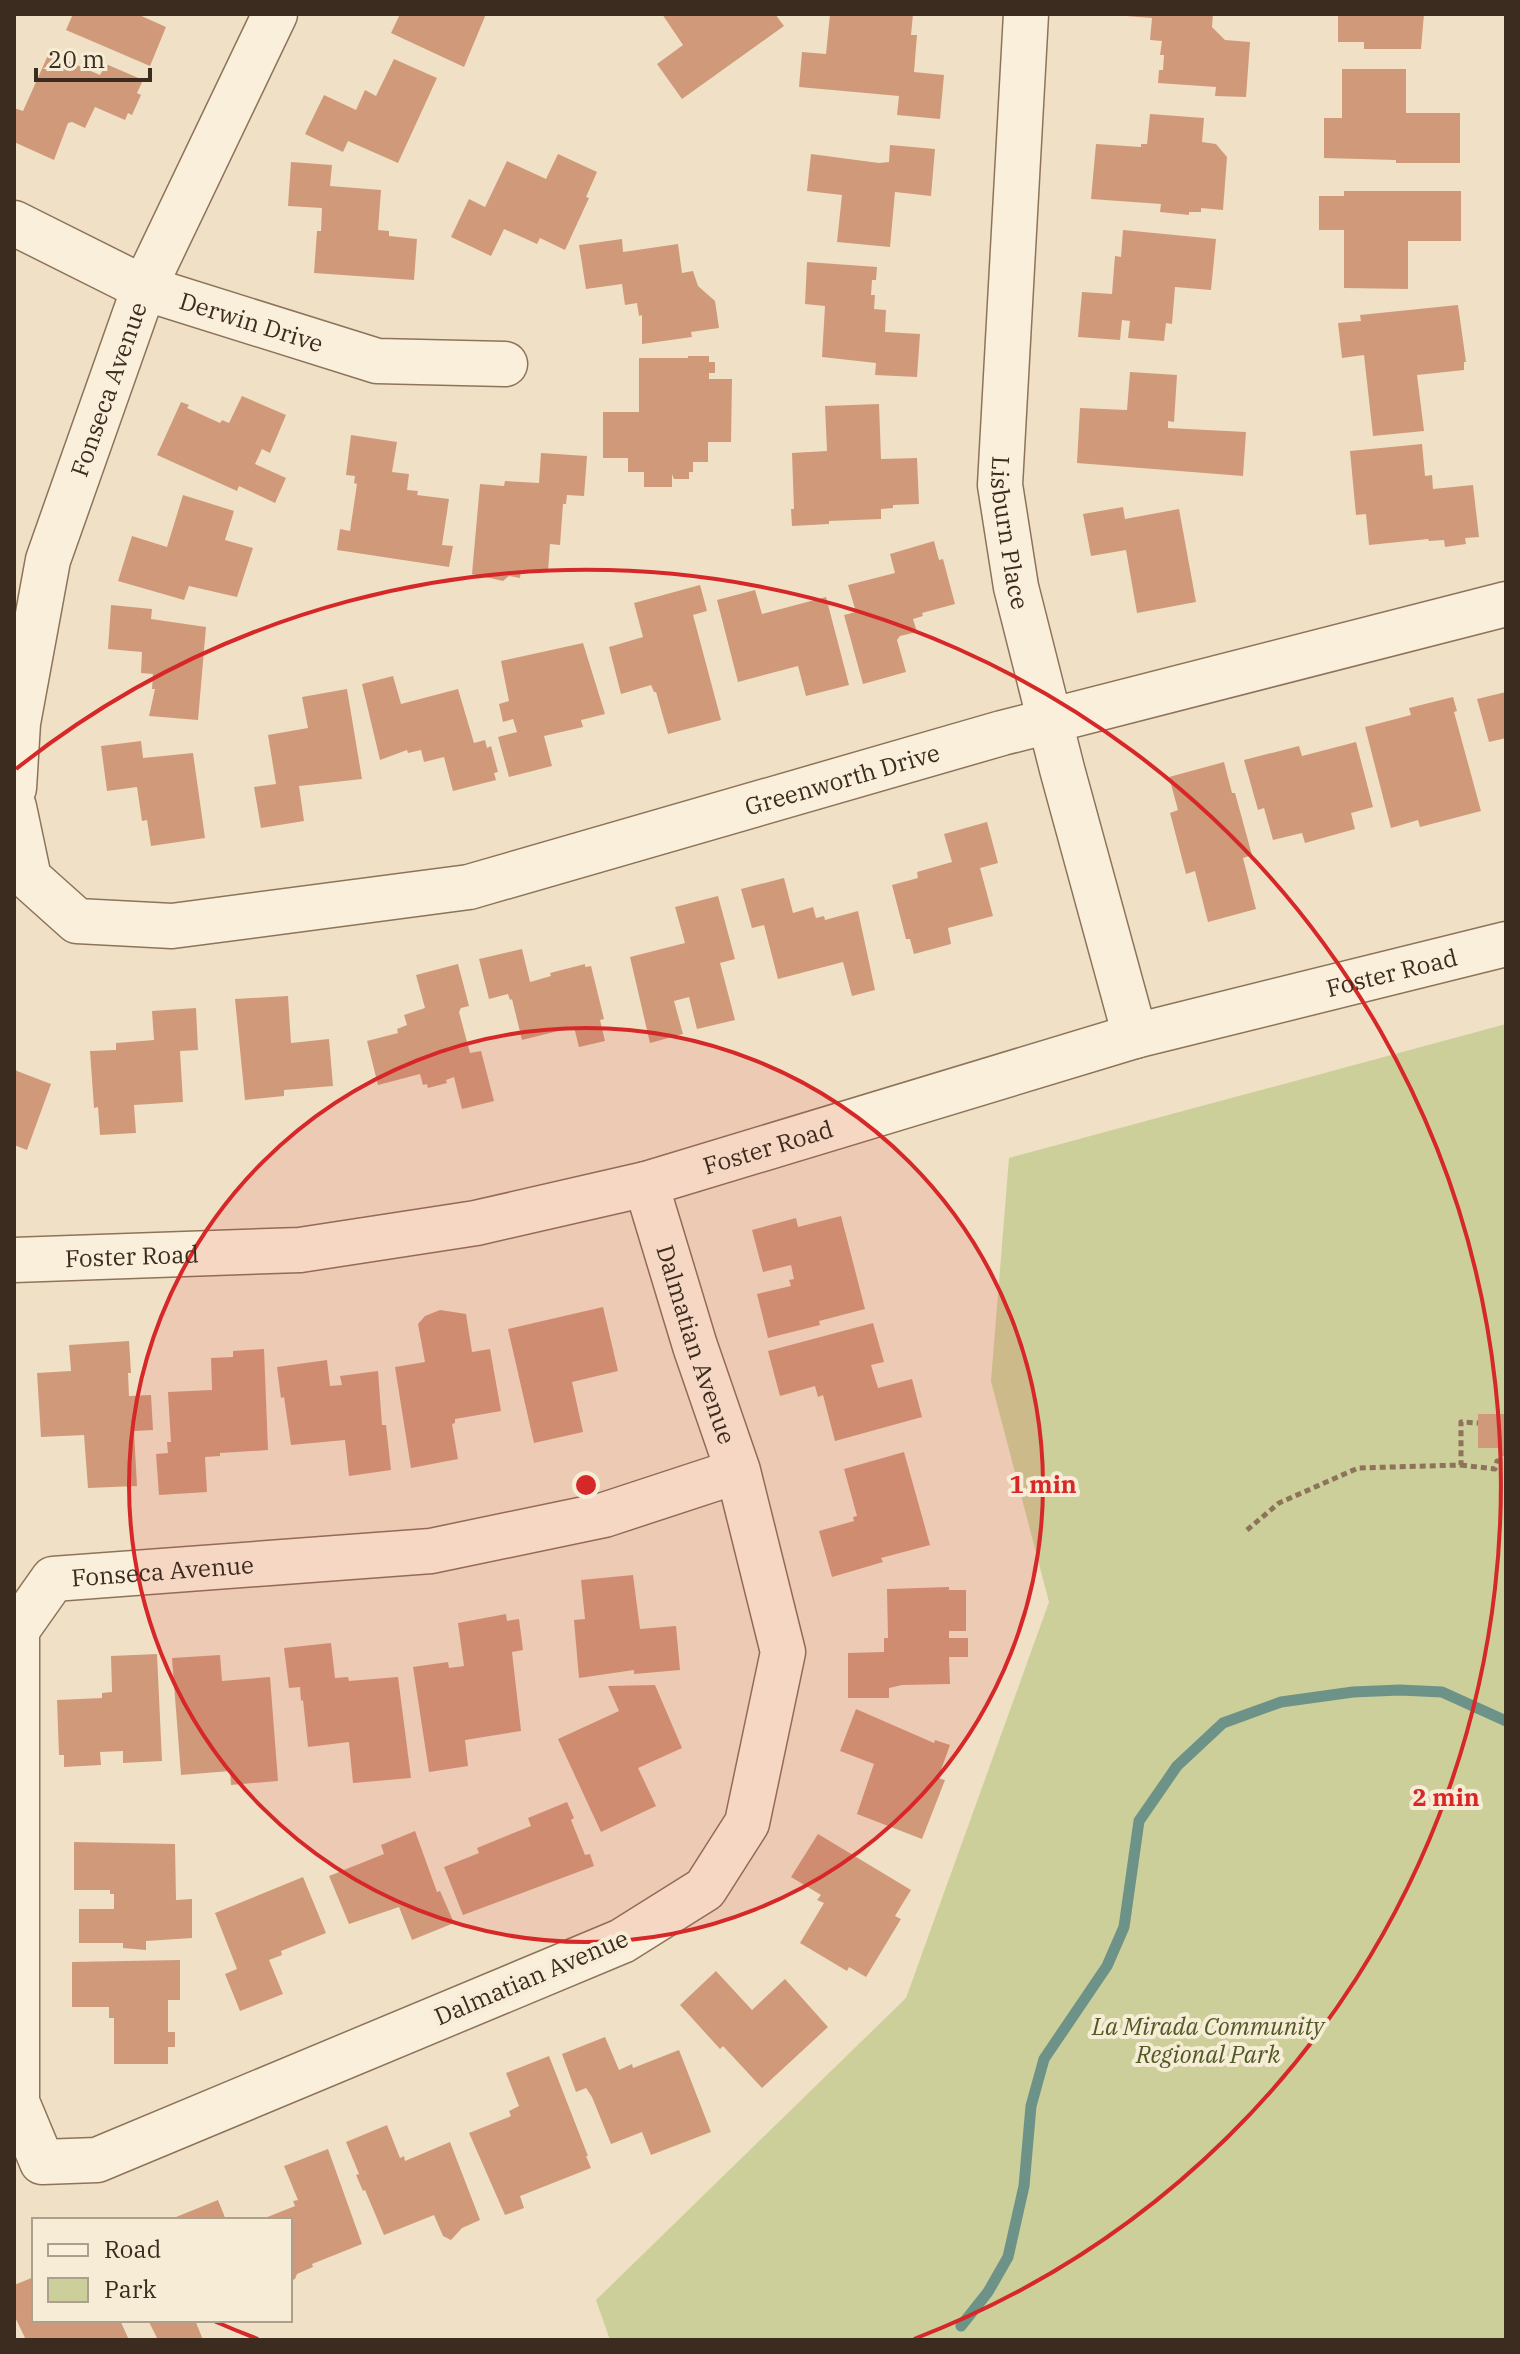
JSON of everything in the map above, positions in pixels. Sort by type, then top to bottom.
[{"type":"street","name":"Fonseca Avenue","points":[[14,788],[18,723],[48,560],[144,288],[275,14]]},
{"type":"street","name":"Lisburn Place","points":[[1026,14],[1000,485],[1016,587],[1135,1036]]},
{"type":"street","name":"Derwin Drive","points":[[14,223],[144,288],[377,361],[505,364]]},
{"type":"street","name":"Greenworth Drive","points":[[14,807],[29,878],[77,921],[172,926],[469,887],[1051,720],[1506,604]]},
{"type":"street","name":"Foster Road","points":[[14,1260],[300,1250],[476,1223],[646,1184],[1135,1036],[1506,944]]},
{"type":"street","name":"Dalmatian Avenue","points":[[198,2116],[622,1941],[705,1889],[747,1823],[783,1652],[738,1471],[695,1346],[646,1184]]},
{"type":"street","name":"Fonseca Avenue","points":[[198,2116],[97,2160],[42,2162],[17,2102],[17,1630],[53,1579],[431,1551],[604,1515],[738,1471]]},
{"type":"path","points":[[1461,1465],[1461,1422],[1478,1423]]},
{"type":"path","points":[[1247,1530],[1279,1503],[1358,1468],[1461,1465],[1495,1469],[1497,1461],[1506,1461]]},
{"type":"green space","name":"La Mirada Community Regional Park","points":[[1506,1024],[1506,2340],[610,2340],[596,2300],[906,1998],[1049,1602],[991,1381],[1009,1158]]},
{"type":"building","points":[[73,14],[137,14],[166,27],[150,66],[66,30]]},
{"type":"building","points":[[400,14],[486,14],[464,67],[391,33]]},
{"type":"building","points":[[662,14],[775,14],[784,26],[682,99],[657,64],[683,45]]},
{"type":"building","points":[[830,14],[913,14],[911,35],[917,35],[914,72],[944,75],[940,119],[897,115],[899,96],[799,87],[802,52],[826,54]]},
{"type":"building","points":[[1126,14],[1213,14],[1212,27],[1225,40],[1250,42],[1246,97],[1215,96],[1216,87],[1158,83],[1164,55],[1160,55],[1162,41],[1150,40],[1152,18]]},
{"type":"building","points":[[1338,14],[1424,14],[1421,49],[1364,49],[1364,42],[1338,42]]},
{"type":"building","points":[[49,53],[100,75],[106,64],[143,80],[137,93],[141,95],[132,115],[128,113],[125,120],[95,107],[85,128],[68,123],[54,160],[14,142],[14,108],[23,111]]},
{"type":"building","points":[[394,59],[437,78],[398,163],[348,141],[343,152],[305,134],[324,95],[356,110],[365,90],[376,96]]},
{"type":"building","points":[[1342,69],[1406,69],[1406,113],[1460,113],[1460,163],[1324,158],[1324,118],[1342,118]]},
{"type":"building","points":[[1150,114],[1204,118],[1202,142],[1216,144],[1227,157],[1223,210],[1201,208],[1201,212],[1189,212],[1189,215],[1160,212],[1161,204],[1091,199],[1096,144],[1141,147],[1141,144],[1147,144]]},
{"type":"building","points":[[890,145],[935,149],[931,196],[895,192],[890,247],[837,242],[842,195],[807,191],[811,154],[889,162]]},
{"type":"building","points":[[558,154],[597,172],[586,197],[589,198],[565,250],[540,238],[537,244],[504,229],[491,256],[451,237],[469,199],[485,207],[507,161],[546,179]]},
{"type":"building","points":[[291,162],[332,165],[330,186],[381,190],[378,230],[389,231],[389,236],[417,239],[414,280],[314,273],[322,208],[288,206]]},
{"type":"building","points":[[1344,191],[1461,191],[1461,241],[1408,241],[1408,289],[1344,288],[1344,230],[1319,230],[1319,196],[1344,196]]},
{"type":"building","points":[[1123,230],[1216,239],[1211,290],[1175,287],[1172,324],[1166,323],[1164,341],[1128,338],[1130,321],[1122,320],[1120,340],[1078,337],[1082,292],[1112,294],[1115,256],[1121,257]]},
{"type":"building","points":[[622,239],[623,252],[678,244],[682,273],[693,271],[698,286],[715,301],[719,328],[691,332],[692,337],[642,344],[642,315],[639,316],[637,303],[625,305],[622,284],[586,289],[579,245]]},
{"type":"building","points":[[807,262],[877,267],[871,295],[875,295],[874,309],[886,310],[885,332],[920,334],[917,377],[875,375],[876,363],[822,357],[825,306],[805,304]]},
{"type":"building","points":[[1458,305],[1466,362],[1464,370],[1417,375],[1424,431],[1373,436],[1364,355],[1342,358],[1338,323],[1361,321],[1360,315]]},
{"type":"building","points":[[709,356],[709,362],[715,362],[715,373],[709,373],[709,379],[732,379],[731,442],[708,442],[708,462],[693,462],[689,479],[674,479],[672,474],[672,487],[644,487],[644,472],[628,472],[628,458],[603,458],[603,412],[639,412],[639,358]]},
{"type":"building","points":[[1130,372],[1177,375],[1174,422],[1168,421],[1168,428],[1246,432],[1243,476],[1077,463],[1080,408],[1127,410]]},
{"type":"building","points":[[242,396],[286,415],[270,453],[262,449],[255,464],[286,478],[275,503],[239,486],[237,491],[157,455],[181,402],[189,405],[187,408],[220,423],[222,420],[229,423]]},
{"type":"building","points":[[879,404],[881,459],[917,458],[919,504],[893,505],[893,508],[881,509],[881,519],[792,526],[792,453],[827,451],[825,406]]},
{"type":"building","points":[[351,435],[397,442],[392,472],[409,474],[407,490],[418,491],[417,495],[449,499],[442,545],[453,546],[449,567],[337,550],[340,529],[350,531],[357,484],[354,483],[355,476],[346,475]]},
{"type":"building","points":[[1422,444],[1425,476],[1432,475],[1433,489],[1473,485],[1479,537],[1465,538],[1466,544],[1445,547],[1444,540],[1428,539],[1369,545],[1366,514],[1356,515],[1350,451]]},
{"type":"building","points":[[541,453],[587,456],[584,496],[567,495],[566,504],[563,504],[560,545],[550,544],[548,572],[521,570],[520,578],[509,576],[503,581],[472,574],[480,484],[504,486],[505,481],[539,483]]},
{"type":"building","points":[[183,495],[234,511],[225,540],[253,548],[237,597],[189,586],[184,600],[118,581],[132,536],[167,547]]},
{"type":"building","points":[[1123,507],[1125,519],[1179,509],[1196,602],[1137,613],[1126,550],[1091,556],[1083,514]]},
{"type":"building","points":[[934,541],[939,560],[943,559],[955,604],[922,613],[923,616],[913,619],[917,632],[900,636],[897,640],[906,672],[863,684],[844,615],[856,612],[848,585],[895,573],[890,554]]},
{"type":"building","points":[[700,585],[707,611],[693,615],[721,720],[668,734],[656,692],[651,685],[621,694],[609,647],[643,637],[634,603]]},
{"type":"building","points":[[755,590],[762,614],[826,597],[849,685],[806,696],[798,666],[738,682],[717,600]]},
{"type":"building","points":[[111,605],[152,609],[151,619],[206,627],[198,720],[149,716],[155,689],[152,689],[153,674],[141,673],[142,652],[108,649]]},
{"type":"building","points":[[583,643],[605,714],[581,720],[583,727],[544,736],[552,766],[509,777],[498,737],[517,732],[513,719],[503,722],[499,704],[509,701],[501,661]]},
{"type":"building","points":[[393,676],[401,704],[458,689],[474,743],[485,740],[487,748],[491,746],[498,772],[494,773],[496,780],[453,791],[444,757],[424,762],[421,750],[408,753],[407,750],[380,760],[362,684]]},
{"type":"building","points":[[347,689],[362,779],[299,786],[304,821],[261,828],[254,787],[276,784],[268,735],[308,728],[302,697]]},
{"type":"building","points":[[1506,692],[1506,738],[1489,742],[1477,699]]},
{"type":"building","points":[[1453,697],[1457,711],[1454,712],[1481,811],[1420,827],[1418,820],[1391,828],[1365,727],[1411,715],[1409,708]]},
{"type":"building","points":[[141,741],[143,758],[193,753],[205,838],[151,846],[147,820],[142,821],[137,787],[107,791],[101,746]]},
{"type":"building","points":[[1356,742],[1373,807],[1351,813],[1355,829],[1305,843],[1302,833],[1273,840],[1264,808],[1258,810],[1244,760],[1299,746],[1302,756]]},
{"type":"building","points":[[1224,762],[1252,855],[1243,858],[1256,909],[1208,922],[1195,871],[1186,874],[1170,813],[1178,810],[1169,777]]},
{"type":"building","points":[[987,822],[998,863],[980,868],[993,916],[948,928],[951,944],[914,954],[910,939],[906,939],[892,885],[918,878],[917,872],[952,862],[944,834]]},
{"type":"building","points":[[784,878],[793,913],[813,907],[816,918],[824,916],[825,920],[858,911],[875,990],[852,996],[843,962],[778,979],[764,925],[752,928],[741,889]]},
{"type":"building","points":[[718,896],[735,959],[720,963],[735,1020],[697,1029],[689,997],[674,1001],[683,1034],[650,1043],[630,957],[685,943],[675,907]]},
{"type":"building","points":[[522,949],[530,982],[551,976],[550,973],[585,964],[585,967],[591,966],[604,1019],[600,1020],[605,1041],[579,1047],[574,1027],[522,1040],[512,999],[508,994],[489,999],[479,959]]},
{"type":"building","points":[[458,964],[469,1006],[461,1008],[459,1012],[470,1053],[481,1051],[494,1101],[462,1109],[454,1077],[446,1080],[447,1083],[428,1088],[427,1084],[423,1085],[420,1074],[378,1085],[367,1041],[398,1033],[397,1029],[407,1025],[404,1015],[425,1008],[416,975]]},
{"type":"building","points":[[288,996],[291,1043],[329,1039],[333,1086],[284,1090],[284,1096],[245,1100],[235,999]]},
{"type":"building","points":[[196,1008],[198,1050],[180,1051],[183,1102],[134,1105],[136,1133],[100,1135],[98,1107],[94,1108],[90,1051],[116,1050],[116,1043],[154,1040],[152,1011]]},
{"type":"building","points":[[14,1067],[51,1084],[27,1150],[14,1145]]},
{"type":"building","points":[[841,1216],[865,1309],[819,1321],[820,1325],[768,1338],[757,1294],[791,1286],[789,1280],[794,1279],[791,1265],[763,1272],[752,1230],[796,1218],[798,1227]]},
{"type":"building","points":[[603,1307],[618,1371],[572,1382],[583,1432],[534,1443],[508,1329]]},
{"type":"building","points":[[440,1310],[466,1314],[472,1352],[490,1349],[501,1411],[455,1419],[452,1424],[458,1459],[411,1468],[395,1367],[425,1362],[418,1324],[425,1316]]},
{"type":"building","points":[[873,1323],[884,1362],[871,1365],[878,1388],[912,1379],[922,1417],[835,1441],[823,1395],[818,1397],[815,1386],[780,1396],[768,1351]]},
{"type":"building","points":[[129,1341],[129,1396],[151,1395],[153,1430],[134,1431],[137,1486],[88,1488],[84,1435],[41,1437],[37,1373],[71,1371],[69,1345]]},
{"type":"building","points":[[264,1349],[268,1450],[205,1457],[207,1492],[159,1495],[156,1454],[168,1453],[167,1442],[171,1442],[168,1392],[212,1390],[211,1358],[233,1357],[233,1351]]},
{"type":"building","points":[[327,1360],[330,1386],[342,1385],[340,1376],[378,1371],[382,1425],[386,1425],[391,1470],[349,1476],[345,1440],[291,1445],[277,1367]]},
{"type":"building","points":[[1478,1414],[1506,1414],[1506,1456],[1501,1456],[1501,1448],[1478,1448]]},
{"type":"building","points":[[904,1452],[930,1545],[881,1558],[883,1562],[832,1577],[819,1531],[854,1521],[853,1517],[857,1516],[844,1469]]},
{"type":"building","points":[[633,1575],[640,1629],[676,1626],[680,1670],[634,1674],[634,1670],[579,1678],[574,1620],[585,1619],[581,1580]]},
{"type":"building","points":[[949,1587],[949,1590],[966,1590],[966,1631],[949,1631],[949,1638],[968,1638],[968,1657],[949,1657],[950,1684],[902,1685],[889,1688],[889,1698],[848,1698],[848,1653],[884,1652],[884,1638],[888,1638],[887,1589]]},
{"type":"building","points":[[506,1614],[507,1621],[519,1619],[523,1650],[512,1652],[521,1731],[465,1740],[468,1766],[429,1772],[413,1667],[448,1662],[449,1668],[464,1666],[458,1623]]},
{"type":"building","points":[[331,1643],[335,1678],[348,1677],[349,1681],[398,1677],[411,1778],[353,1783],[349,1742],[308,1747],[300,1687],[289,1688],[284,1648]]},
{"type":"building","points":[[157,1654],[162,1761],[123,1763],[123,1751],[100,1752],[101,1765],[64,1767],[64,1755],[59,1755],[57,1700],[102,1698],[102,1693],[112,1692],[111,1656]]},
{"type":"building","points":[[220,1655],[222,1681],[270,1677],[278,1781],[231,1785],[230,1771],[181,1775],[172,1658]]},
{"type":"building","points":[[655,1685],[682,1748],[638,1768],[656,1806],[601,1832],[558,1739],[619,1711],[608,1686]]},
{"type":"building","points":[[856,1709],[934,1743],[935,1740],[950,1745],[938,1778],[945,1780],[922,1839],[857,1814],[874,1764],[840,1751]]},
{"type":"building","points":[[567,1802],[585,1855],[590,1854],[594,1866],[463,1915],[444,1867],[479,1853],[477,1848],[531,1826],[528,1818]]},
{"type":"building","points":[[415,1831],[437,1892],[440,1891],[454,1923],[412,1940],[399,1907],[349,1924],[329,1876],[384,1854],[381,1845]]},
{"type":"building","points":[[818,1834],[911,1890],[895,1916],[901,1919],[866,1977],[849,1967],[847,1971],[800,1943],[824,1903],[817,1900],[821,1895],[791,1877]]},
{"type":"building","points":[[74,1842],[175,1844],[176,1900],[192,1899],[192,1938],[146,1941],[146,1950],[123,1948],[123,1943],[79,1943],[79,1909],[114,1909],[114,1894],[110,1894],[110,1890],[74,1890]]},
{"type":"building","points":[[303,1877],[326,1933],[281,1951],[282,1955],[269,1960],[283,1994],[240,2011],[225,1974],[237,1969],[215,1913]]},
{"type":"building","points":[[180,1960],[180,2000],[168,2000],[168,2032],[175,2032],[175,2047],[168,2047],[168,2064],[114,2064],[114,2018],[109,2018],[109,2007],[72,2007],[72,1962]]},
{"type":"building","points":[[716,1971],[752,2010],[785,1979],[828,2027],[762,2088],[723,2046],[720,2049],[680,2005]]},
{"type":"building","points":[[605,2037],[619,2070],[632,2064],[633,2068],[679,2050],[711,2132],[651,2155],[642,2132],[611,2144],[586,2088],[576,2092],[562,2054]]},
{"type":"building","points":[[549,2056],[591,2168],[520,2196],[524,2208],[505,2215],[469,2133],[511,2116],[509,2111],[519,2106],[506,2073]]},
{"type":"building","points":[[387,2125],[400,2158],[404,2156],[405,2161],[450,2142],[480,2220],[462,2228],[451,2240],[443,2236],[434,2215],[384,2235],[356,2175],[359,2174],[346,2142]]},
{"type":"building","points":[[328,2149],[362,2244],[312,2264],[313,2267],[297,2274],[292,2280],[292,2218],[265,2218],[295,2206],[293,2201],[298,2200],[284,2166]]},
{"type":"building","points":[[218,2200],[225,2218],[176,2218]]},
{"type":"building","points":[[32,2278],[32,2322],[121,2322],[129,2340],[26,2340],[14,2315],[14,2285]]},
{"type":"building","points":[[149,2322],[196,2322],[203,2340],[158,2340]]},
{"type":"waterway","points":[[961,2326],[988,2292],[1008,2257],[1024,2186],[1031,2106],[1044,2059],[1107,1966],[1124,1927],[1139,1821],[1177,1766],[1223,1723],[1281,1702],[1353,1692],[1442,1692],[1506,1721]]}]
